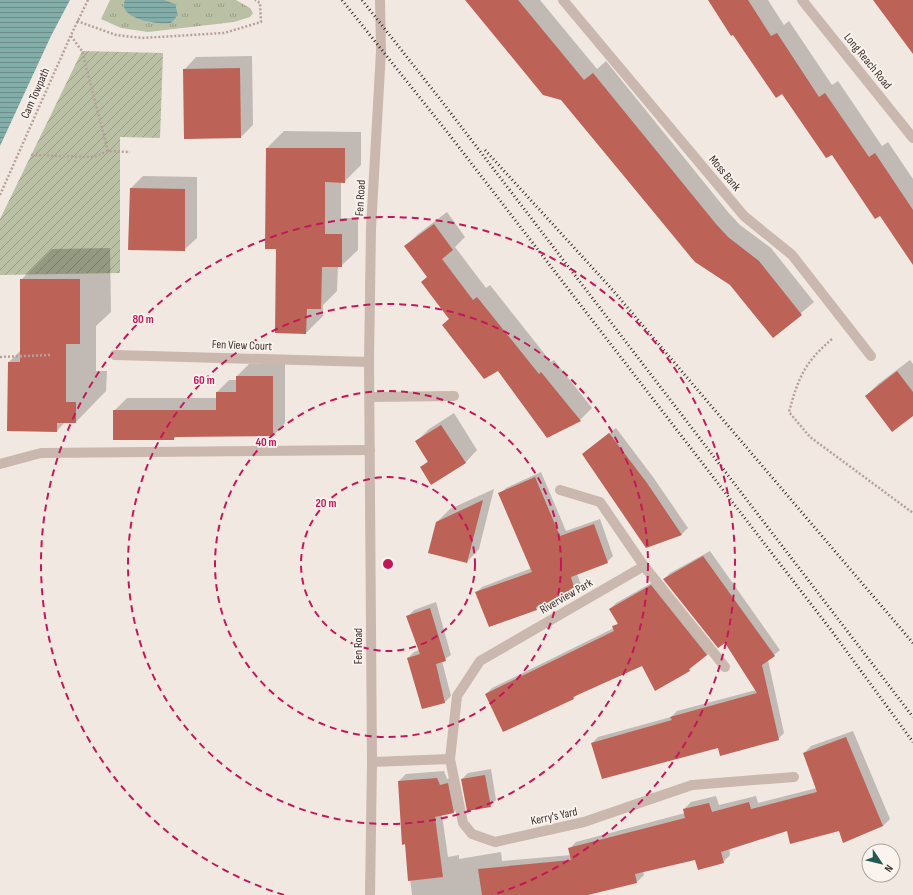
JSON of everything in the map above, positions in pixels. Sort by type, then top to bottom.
[{"type":"street","name":"Fen Road","points":[[370,895],[372,762],[369,362],[372,228],[381,50],[380,0]]},
{"type":"street","name":"Moss Bank","points":[[564,0],[744,216],[792,255],[871,356]]},
{"type":"street","name":"Long Reach Road","points":[[802,0],[913,138]]},
{"type":"street","name":"Fen View Court","points":[[115,355],[369,362]]},
{"type":"street","points":[[370,397],[454,396]]},
{"type":"street","points":[[0,464],[41,453],[370,450]]},
{"type":"street","points":[[560,490],[600,502],[644,566],[725,667]]},
{"type":"street","name":"Riverview Park","points":[[450,759],[457,696],[480,661],[644,566]]},
{"type":"street","points":[[372,762],[450,759]]},
{"type":"street","name":"Kerry's Yard","points":[[450,759],[463,823],[472,834],[496,842],[584,822],[692,785],[794,777]]},
{"type":"path","name":"Cam Towpath","points":[[0,195],[88,0]]},
{"type":"path","points":[[78,21],[116,35],[142,38],[224,34],[261,22],[260,3],[255,0]]},
{"type":"path","points":[[71,35],[82,52],[108,151]]},
{"type":"path","points":[[31,155],[94,157],[108,151],[130,152]]},
{"type":"path","points":[[848,326],[814,355],[797,384],[789,412],[810,437],[913,514]]},
{"type":"path","points":[[0,357],[52,355]]},
{"type":"green space","points":[[110,0],[236,0],[250,8],[253,13],[250,17],[234,22],[148,32],[121,28],[101,19]]},
{"type":"green space","points":[[82,51],[163,53],[160,138],[120,137],[120,273],[0,275],[0,219]]},
{"type":"water","points":[[0,0],[70,0],[51,36],[0,146]]},
{"type":"water","points":[[125,0],[164,0],[175,4],[178,15],[171,23],[149,22],[132,16],[127,12],[124,7]]},
{"type":"building","points":[[465,0],[518,0],[584,80],[593,73],[716,224],[728,237],[759,261],[802,315],[773,338],[730,285],[695,262],[561,100],[543,95]]},
{"type":"building","points":[[708,0],[748,0],[771,36],[777,33],[819,97],[825,93],[869,157],[875,153],[913,210],[913,265],[880,216],[875,219],[832,155],[826,158],[782,94],[776,98],[733,35],[731,36]]},
{"type":"building","points":[[873,0],[913,0],[913,54]]},
{"type":"building","points":[[240,68],[241,138],[184,139],[183,69]]},
{"type":"building","points":[[266,148],[345,148],[345,183],[325,182],[325,234],[342,234],[342,267],[322,267],[321,309],[307,309],[306,334],[275,333],[276,249],[265,249]]},
{"type":"building","points":[[130,188],[185,189],[185,251],[128,250]]},
{"type":"building","points":[[434,224],[453,250],[442,259],[473,300],[477,297],[539,374],[541,372],[581,421],[547,438],[498,371],[484,379],[442,325],[449,319],[421,282],[427,277],[404,246]]},
{"type":"building","points":[[20,279],[80,279],[80,344],[66,344],[66,402],[76,402],[76,423],[57,423],[57,432],[7,431],[8,362],[20,362]]},
{"type":"building","points":[[897,371],[913,392],[913,416],[892,432],[865,396]]},
{"type":"building","points":[[236,376],[273,376],[273,436],[174,437],[174,440],[113,440],[113,410],[216,410],[216,392],[236,392]]},
{"type":"building","points":[[441,425],[466,463],[431,485],[420,467],[428,462],[415,441]]},
{"type":"building","points":[[609,433],[647,483],[682,535],[646,548],[582,454]]},
{"type":"building","points":[[535,477],[560,536],[594,524],[608,563],[571,577],[576,594],[536,607],[537,610],[489,627],[475,592],[532,572],[498,493]]},
{"type":"building","points":[[483,500],[467,563],[428,553],[436,522]]},
{"type":"building","points":[[703,556],[775,656],[762,665],[779,740],[720,756],[718,748],[602,779],[591,743],[672,720],[670,717],[757,693],[725,643],[718,648],[663,579]]},
{"type":"building","points":[[651,585],[707,655],[689,669],[690,671],[655,691],[642,666],[573,697],[574,699],[503,732],[485,694],[614,631],[612,626],[618,624],[609,609]]},
{"type":"building","points":[[430,608],[446,661],[436,664],[445,703],[422,709],[407,658],[420,654],[406,616]]},
{"type":"building","points":[[846,737],[883,826],[843,843],[839,831],[790,844],[787,831],[721,852],[724,863],[698,870],[695,860],[635,874],[637,883],[588,895],[482,895],[478,869],[571,860],[568,848],[685,818],[683,809],[709,803],[712,812],[749,802],[751,809],[817,792],[803,753]]},
{"type":"building","points":[[485,775],[491,807],[467,811],[461,779]]},
{"type":"building","points":[[437,778],[440,785],[448,783],[454,813],[435,817],[443,877],[408,881],[405,844],[402,845],[398,781]]},
{"type":"railway","points":[[342,0],[448,133],[831,630],[913,742]]},
{"type":"railway","points":[[362,0],[440,99],[913,717]]},
{"type":"railway","points":[[485,150],[610,287],[913,643]]}]
